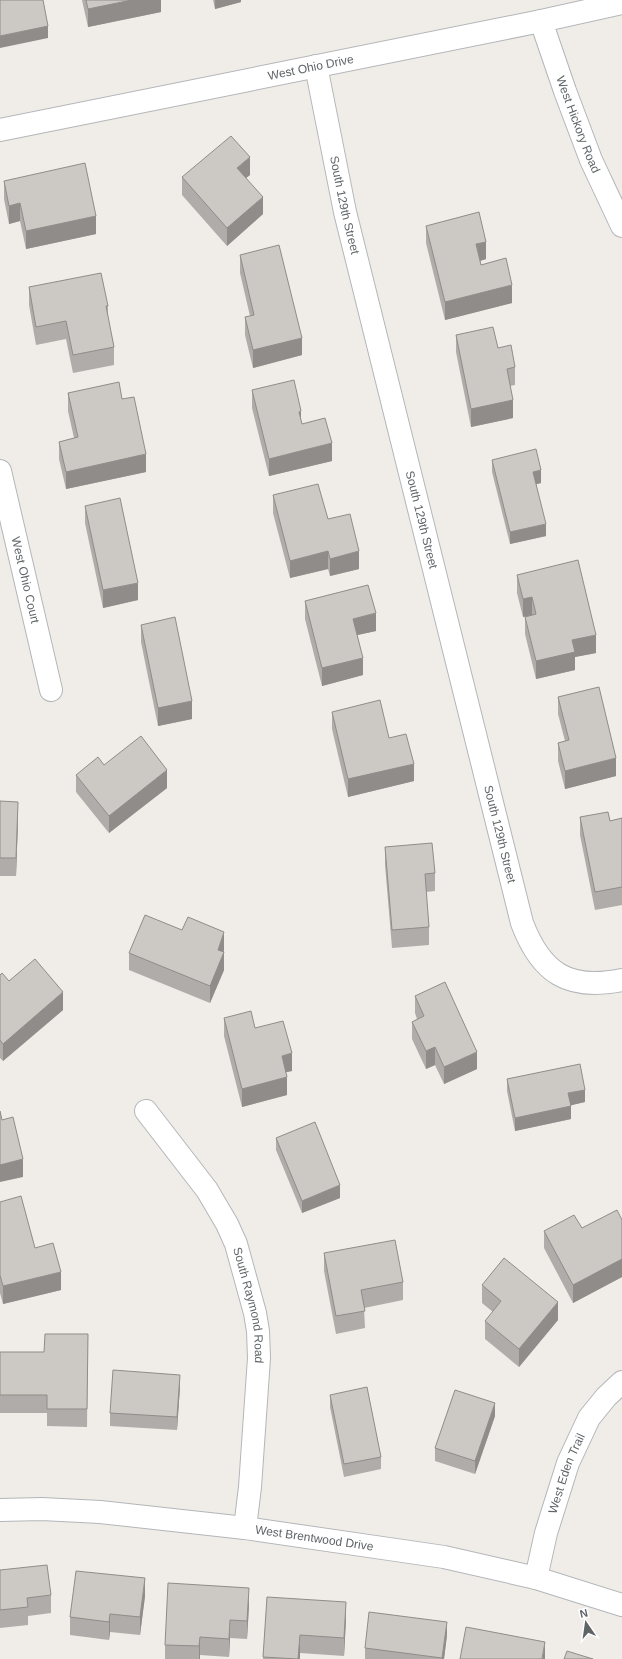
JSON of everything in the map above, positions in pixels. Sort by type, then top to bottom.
[{"type":"street","name":"West Ohio Drive","points":[[0,130],[541,21],[622,3]]},
{"type":"street","name":"West Hickory Road","points":[[541,21],[565,91],[589,153],[622,226]]},
{"type":"street","name":"South 129th Street","points":[[316,66],[345,212],[522,923],[529,942],[540,959],[556,973],[565,978],[583,983],[604,984],[622,980]]},
{"type":"street","name":"West Ohio Court","points":[[0,471],[51,690]]},
{"type":"street","name":"South Raymond Road","points":[[146,1110],[207,1190],[227,1224],[236,1244],[255,1313],[258,1331],[259,1358],[250,1487],[245,1528]]},
{"type":"street","name":"West Eden Trail","points":[[536,1578],[546,1533],[568,1463],[589,1418],[606,1397],[622,1382]]},
{"type":"street","name":"West Brentwood Drive","points":[[0,1510],[42,1509],[100,1512],[245,1528],[444,1557],[536,1578],[622,1605]]},
{"type":"building","points":[[0,0],[43,0],[48,26],[0,36]]},
{"type":"building","points":[[86,0],[132,0],[88,9]]},
{"type":"building","points":[[231,136],[250,157],[237,168],[263,197],[227,228],[182,177]]},
{"type":"building","points":[[85,163],[96,216],[26,231],[20,203],[9,206],[4,181]]},
{"type":"building","points":[[479,212],[486,242],[476,244],[481,265],[506,258],[512,285],[445,302],[426,226]]},
{"type":"building","points":[[279,245],[302,338],[253,350],[245,317],[254,315],[240,255]]},
{"type":"building","points":[[101,273],[114,347],[73,355],[66,321],[36,327],[29,287]]},
{"type":"building","points":[[493,327],[498,348],[511,345],[515,367],[507,369],[513,400],[471,409],[456,335]]},
{"type":"building","points":[[294,380],[301,411],[299,412],[302,424],[325,418],[332,443],[269,459],[252,390]]},
{"type":"building","points":[[119,382],[122,399],[134,397],[146,454],[66,472],[59,442],[78,437],[68,393]]},
{"type":"building","points":[[536,449],[541,470],[533,472],[546,524],[510,532],[492,460]]},
{"type":"building","points":[[318,484],[328,519],[350,514],[359,551],[330,559],[328,551],[290,561],[273,495]]},
{"type":"building","points":[[120,498],[138,583],[103,590],[85,506]]},
{"type":"building","points":[[578,560],[596,635],[572,640],[575,652],[536,661],[525,617],[536,614],[532,597],[523,599],[517,575]]},
{"type":"building","points":[[368,585],[376,613],[353,619],[363,658],[322,668],[305,601]]},
{"type":"building","points":[[175,617],[192,701],[158,708],[141,625]]},
{"type":"building","points":[[599,687],[616,758],[565,771],[558,743],[569,740],[558,697]]},
{"type":"building","points":[[380,700],[389,738],[406,734],[414,764],[348,779],[332,712]]},
{"type":"building","points":[[141,736],[167,770],[109,816],[76,775],[98,757],[104,765]]},
{"type":"building","points":[[0,801],[18,802],[16,858],[0,858]]},
{"type":"building","points":[[608,812],[610,821],[622,818],[622,887],[595,892],[580,817]]},
{"type":"building","points":[[432,843],[435,873],[425,874],[429,927],[392,930],[385,847]]},
{"type":"building","points":[[145,915],[182,930],[188,917],[224,932],[218,950],[224,952],[210,986],[129,953]]},
{"type":"building","points":[[35,959],[63,992],[3,1044],[0,1040],[0,975],[2,973],[9,981]]},
{"type":"building","points":[[445,982],[477,1052],[444,1067],[435,1047],[426,1051],[412,1022],[424,1016],[415,996]]},
{"type":"building","points":[[251,1011],[255,1028],[283,1021],[292,1053],[282,1056],[287,1077],[242,1089],[224,1018]]},
{"type":"building","points":[[580,1064],[585,1090],[568,1093],[571,1106],[515,1118],[507,1079]]},
{"type":"building","points":[[0,1111],[2,1120],[13,1117],[23,1159],[0,1165]]},
{"type":"building","points":[[315,1122],[340,1185],[302,1201],[276,1138]]},
{"type":"building","points":[[21,1196],[35,1248],[53,1243],[61,1272],[3,1286],[0,1275],[0,1202]]},
{"type":"building","points":[[617,1210],[622,1220],[622,1259],[573,1285],[544,1231],[574,1215],[582,1228]]},
{"type":"building","points":[[395,1240],[403,1282],[361,1290],[365,1311],[336,1316],[324,1253]]},
{"type":"building","points":[[504,1258],[558,1302],[519,1349],[485,1321],[501,1301],[482,1285]]},
{"type":"building","points":[[45,1334],[88,1334],[87,1409],[47,1409],[47,1395],[0,1395],[0,1352],[44,1352]]},
{"type":"building","points":[[113,1370],[180,1375],[177,1417],[110,1413]]},
{"type":"building","points":[[367,1387],[381,1457],[344,1464],[330,1395]]},
{"type":"building","points":[[455,1390],[495,1403],[475,1461],[435,1448]]},
{"type":"building","points":[[47,1565],[51,1595],[27,1598],[28,1607],[0,1610],[0,1570]]},
{"type":"building","points":[[76,1571],[145,1578],[140,1617],[110,1614],[109,1622],[70,1617]]},
{"type":"building","points":[[168,1583],[249,1588],[247,1621],[230,1620],[229,1639],[200,1637],[199,1646],[165,1645]]},
{"type":"building","points":[[267,1597],[346,1602],[344,1638],[300,1635],[298,1659],[263,1657]]},
{"type":"building","points":[[369,1612],[447,1622],[442,1658],[365,1648]]},
{"type":"building","points":[[466,1627],[545,1642],[542,1659],[460,1659]]},
{"type":"building","points":[[567,1651],[593,1659],[564,1659]]}]
